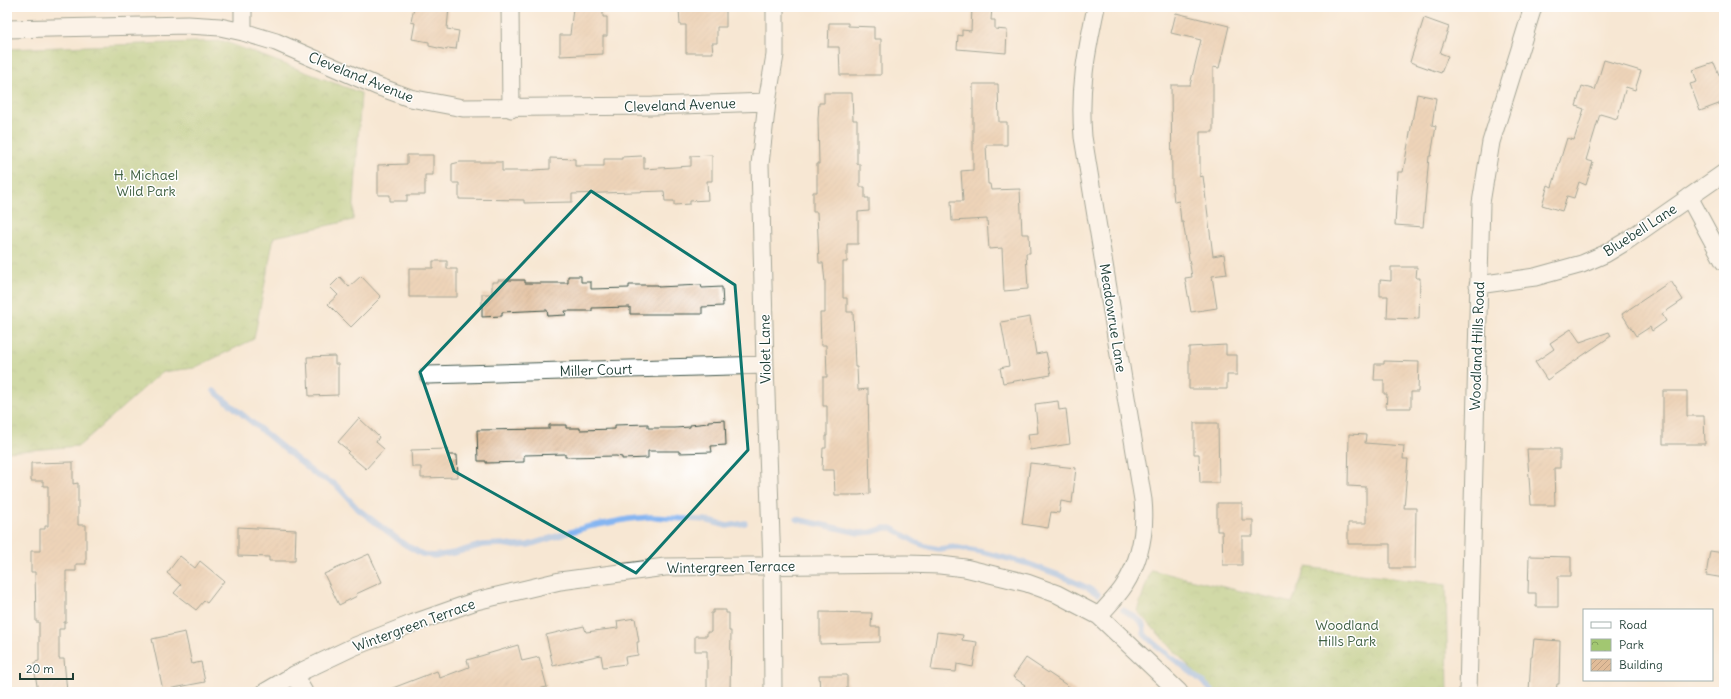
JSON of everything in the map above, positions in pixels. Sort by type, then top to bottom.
[{"type":"street","points":[[243,32],[244,7]]},
{"type":"street","points":[[510,7],[511,109]]},
{"type":"street","name":"Violet Lane","points":[[773,692],[772,566],[764,365],[760,164],[766,102],[775,55],[775,7]]},
{"type":"street","name":"Meadowrue Lane","points":[[1096,7],[1082,78],[1081,101],[1083,137],[1142,492],[1145,522],[1142,545],[1134,566],[1124,586],[1099,616]]},
{"type":"street","name":"Woodland Hills Road","points":[[1468,692],[1478,285],[1482,203],[1487,162],[1496,123],[1533,7]]},
{"type":"street","name":"Cleveland Avenue","points":[[7,29],[188,25],[220,27],[276,42],[377,86],[410,98],[463,108],[511,109],[766,102]]},
{"type":"street","name":"Bluebell Lane","points":[[1478,285],[1536,278],[1582,264],[1605,254],[1625,242],[1724,173]]},
{"type":"street","points":[[1689,197],[1724,262]]},
{"type":"street","name":"Miller Court","points":[[428,375],[764,365]]},
{"type":"street","name":"Wintergreen Terrace","points":[[265,692],[294,675],[353,647],[414,622],[476,601],[560,581],[666,567],[915,564],[965,568],[1027,583],[1057,594],[1099,616],[1179,692]]},
{"type":"street","points":[[294,675],[304,692]]},
{"type":"highlighted area","points":[[591,191],[735,285],[748,450],[636,573],[454,471],[420,372]]},
{"type":"green space","name":"H. Michael Wild Park","points":[[223,41],[361,93],[353,220],[274,237],[254,339],[194,368],[162,372],[79,446],[7,452],[7,49]]},
{"type":"green space","name":"Woodland Hills Park","points":[[1306,567],[1446,585],[1448,692],[1213,692],[1137,611],[1151,570],[1292,603]]},
{"type":"building","points":[[414,7],[449,7],[447,29],[459,31],[456,49],[447,48],[447,50],[429,46],[429,42],[412,39],[415,23],[411,22]]},
{"type":"building","points":[[972,7],[992,8],[991,20],[995,20],[995,29],[1007,30],[1006,53],[957,49],[958,35],[962,36],[962,30],[971,31]]},
{"type":"building","points":[[573,8],[603,8],[603,17],[607,17],[607,36],[603,36],[603,54],[560,56],[560,35],[570,35]]},
{"type":"building","points":[[679,8],[726,8],[726,27],[717,27],[717,43],[712,43],[713,53],[686,53],[686,25],[680,25]]},
{"type":"building","points":[[1176,13],[1229,26],[1219,68],[1213,67],[1213,132],[1200,132],[1200,177],[1203,176],[1213,256],[1224,254],[1227,274],[1212,276],[1217,308],[1191,312],[1185,278],[1192,277],[1183,222],[1181,222],[1179,201],[1174,202],[1172,183],[1171,85],[1190,85],[1201,40],[1171,33]]},
{"type":"building","points":[[1424,18],[1449,27],[1440,53],[1448,56],[1441,73],[1410,62]]},
{"type":"building","points":[[829,23],[848,23],[848,26],[874,27],[874,39],[881,39],[881,75],[840,75],[839,47],[828,47]]},
{"type":"building","points":[[1604,60],[1641,71],[1635,90],[1626,87],[1617,119],[1600,114],[1586,160],[1593,162],[1586,185],[1579,182],[1574,198],[1567,196],[1562,211],[1542,205],[1548,185],[1552,187],[1567,138],[1574,140],[1584,109],[1576,106],[1582,86],[1595,90]]},
{"type":"building","points":[[1714,63],[1720,77],[1724,76],[1724,102],[1700,111],[1690,84],[1697,82],[1693,70]]},
{"type":"building","points":[[973,84],[998,84],[999,122],[1007,122],[1007,145],[986,145],[988,184],[990,184],[991,190],[1020,189],[1022,234],[1029,234],[1030,253],[1026,253],[1028,289],[1004,291],[1002,248],[989,249],[987,219],[952,221],[951,201],[963,201],[961,171],[973,170]]},
{"type":"building","points":[[824,93],[852,93],[853,120],[857,120],[857,164],[860,164],[860,187],[865,187],[865,198],[869,198],[869,211],[858,212],[858,244],[847,244],[847,262],[843,262],[843,298],[847,298],[847,312],[853,312],[855,367],[857,367],[858,390],[868,389],[870,494],[835,495],[834,470],[822,470],[823,448],[826,448],[827,436],[827,406],[823,406],[823,377],[827,377],[826,345],[821,345],[820,313],[825,313],[825,282],[823,263],[819,263],[817,212],[813,212],[813,192],[817,192],[817,164],[819,164],[819,103],[824,103]]},
{"type":"building","points":[[1417,94],[1436,98],[1432,125],[1436,126],[1431,156],[1429,156],[1423,227],[1395,225],[1398,172],[1403,172]]},
{"type":"building","points":[[407,155],[433,155],[433,175],[425,175],[425,195],[407,195],[407,201],[390,201],[390,195],[378,195],[378,165],[407,164]]},
{"type":"building","points":[[712,155],[712,181],[707,181],[708,200],[690,201],[690,204],[674,205],[674,201],[665,201],[664,191],[572,194],[572,202],[524,203],[524,200],[459,199],[459,183],[452,183],[452,164],[460,162],[502,162],[502,171],[533,171],[550,169],[550,158],[575,159],[575,166],[604,166],[604,159],[622,159],[622,157],[641,156],[644,157],[644,169],[691,166],[691,156]]},
{"type":"building","points":[[433,261],[447,261],[447,269],[457,269],[457,297],[409,297],[409,268],[433,268]]},
{"type":"building","points":[[1391,267],[1417,267],[1416,278],[1420,278],[1419,319],[1387,318],[1388,296],[1380,296],[1380,280],[1391,281]]},
{"type":"building","points":[[361,276],[381,297],[351,327],[328,304],[338,295],[330,287],[340,277],[349,287]]},
{"type":"building","points":[[568,276],[581,276],[581,282],[591,282],[591,289],[629,288],[629,285],[658,285],[658,287],[701,285],[702,288],[722,287],[723,306],[702,307],[702,314],[630,314],[630,307],[592,308],[592,311],[565,311],[566,315],[548,316],[547,310],[502,312],[502,316],[482,317],[482,294],[492,294],[492,282],[498,282],[498,280],[525,280],[525,283],[568,283]]},
{"type":"building","points":[[1671,281],[1683,300],[1662,314],[1666,321],[1652,331],[1650,327],[1636,336],[1622,314]]},
{"type":"building","points":[[1030,317],[1036,354],[1046,352],[1051,375],[1003,383],[1000,368],[1009,366],[1001,322]]},
{"type":"building","points":[[1571,329],[1580,342],[1609,332],[1611,336],[1547,380],[1535,362],[1554,349],[1550,343]]},
{"type":"building","points":[[1226,345],[1226,355],[1237,355],[1237,375],[1227,375],[1227,389],[1189,389],[1189,347]]},
{"type":"building","points":[[335,356],[335,364],[338,364],[338,395],[309,396],[307,357]]},
{"type":"building","points":[[1384,361],[1419,362],[1418,392],[1411,392],[1411,408],[1386,408],[1387,394],[1384,394],[1384,380],[1374,380],[1375,364],[1384,364]]},
{"type":"building","points":[[1663,391],[1687,391],[1687,416],[1704,416],[1705,444],[1663,444]]},
{"type":"building","points":[[1058,401],[1059,410],[1066,409],[1070,444],[1030,450],[1028,434],[1038,433],[1035,404]]},
{"type":"building","points":[[359,418],[379,437],[376,442],[384,449],[366,469],[347,453],[349,451],[338,442]]},
{"type":"building","points":[[725,420],[726,445],[711,446],[712,452],[679,453],[679,451],[648,451],[648,458],[622,459],[622,457],[616,456],[565,457],[565,454],[524,455],[524,462],[486,463],[486,461],[478,461],[477,430],[549,429],[549,425],[566,425],[566,428],[580,428],[580,430],[615,429],[615,425],[648,424],[648,428],[675,428],[690,427],[690,425],[708,423],[708,421]]},
{"type":"building","points":[[1194,423],[1218,423],[1219,483],[1200,483],[1199,454],[1194,454]]},
{"type":"building","points":[[1349,434],[1366,435],[1365,443],[1404,446],[1403,459],[1408,459],[1404,508],[1416,508],[1415,568],[1390,568],[1390,544],[1348,544],[1348,523],[1366,523],[1366,487],[1348,486]]},
{"type":"building","points":[[448,449],[448,455],[457,455],[458,477],[421,478],[421,467],[412,467],[411,450]]},
{"type":"building","points":[[1527,449],[1560,449],[1560,468],[1554,468],[1555,505],[1531,505]]},
{"type":"building","points":[[73,462],[73,484],[78,483],[78,525],[86,525],[86,564],[76,564],[76,571],[66,571],[66,622],[64,622],[64,629],[59,629],[59,659],[64,659],[67,692],[38,692],[35,662],[39,661],[39,622],[36,622],[35,572],[31,572],[31,551],[40,551],[40,529],[45,529],[45,526],[48,526],[48,486],[43,486],[43,481],[31,481],[31,463]]},
{"type":"building","points":[[1030,463],[1076,468],[1072,503],[1061,501],[1059,513],[1051,512],[1048,528],[1022,524]]},
{"type":"building","points":[[1217,503],[1242,503],[1242,520],[1253,520],[1253,536],[1242,536],[1242,565],[1223,565],[1222,531],[1217,531]]},
{"type":"building","points":[[238,527],[296,530],[295,561],[269,561],[269,557],[238,556]]},
{"type":"building","points":[[1710,551],[1724,553],[1724,578],[1706,575]]},
{"type":"building","points":[[369,554],[382,582],[356,594],[357,596],[339,605],[324,574]]},
{"type":"building","points":[[180,556],[195,568],[200,561],[224,581],[207,603],[204,601],[196,610],[174,593],[181,585],[167,573]]},
{"type":"building","points":[[1529,556],[1571,557],[1571,576],[1558,576],[1558,607],[1536,607],[1536,593],[1528,593]]},
{"type":"building","points":[[713,610],[726,610],[726,613],[729,613],[729,631],[731,631],[730,692],[707,692],[707,651],[695,651],[695,636],[707,636],[707,632],[711,632],[711,613],[713,613]]},
{"type":"building","points":[[820,612],[872,613],[871,627],[880,627],[880,642],[820,644]]},
{"type":"building","points":[[635,618],[639,642],[637,642],[638,655],[625,657],[626,664],[603,667],[601,655],[553,666],[546,635],[584,626],[586,632],[618,628],[617,621]]},
{"type":"building","points":[[185,632],[192,664],[201,662],[205,682],[163,690],[152,639]]},
{"type":"building","points":[[937,632],[963,635],[962,640],[977,642],[973,667],[957,664],[956,672],[931,670]]},
{"type":"building","points":[[1534,639],[1560,641],[1559,684],[1557,684],[1556,692],[1529,692],[1531,656]]},
{"type":"building","points":[[518,645],[522,661],[539,657],[547,687],[525,692],[385,692],[437,671],[440,678],[469,667],[467,660]]},
{"type":"building","points":[[1026,658],[1077,692],[1020,692],[1025,685],[1013,677]]},
{"type":"building","points":[[819,675],[847,675],[847,692],[820,692]]},
{"type":"waterway","points":[[214,391],[316,475],[335,484],[358,509],[404,544],[422,554],[433,556],[454,553],[482,545],[528,545],[587,527],[629,519],[650,517],[705,520],[727,526],[745,523]]},
{"type":"waterway","points":[[796,519],[859,533],[892,528],[917,543],[929,547],[939,549],[953,547],[982,552],[1029,564],[1059,575],[1098,594]]},
{"type":"waterway","points":[[1123,610],[1141,622],[1143,625],[1144,634],[1152,642],[1197,677],[1213,692]]}]
